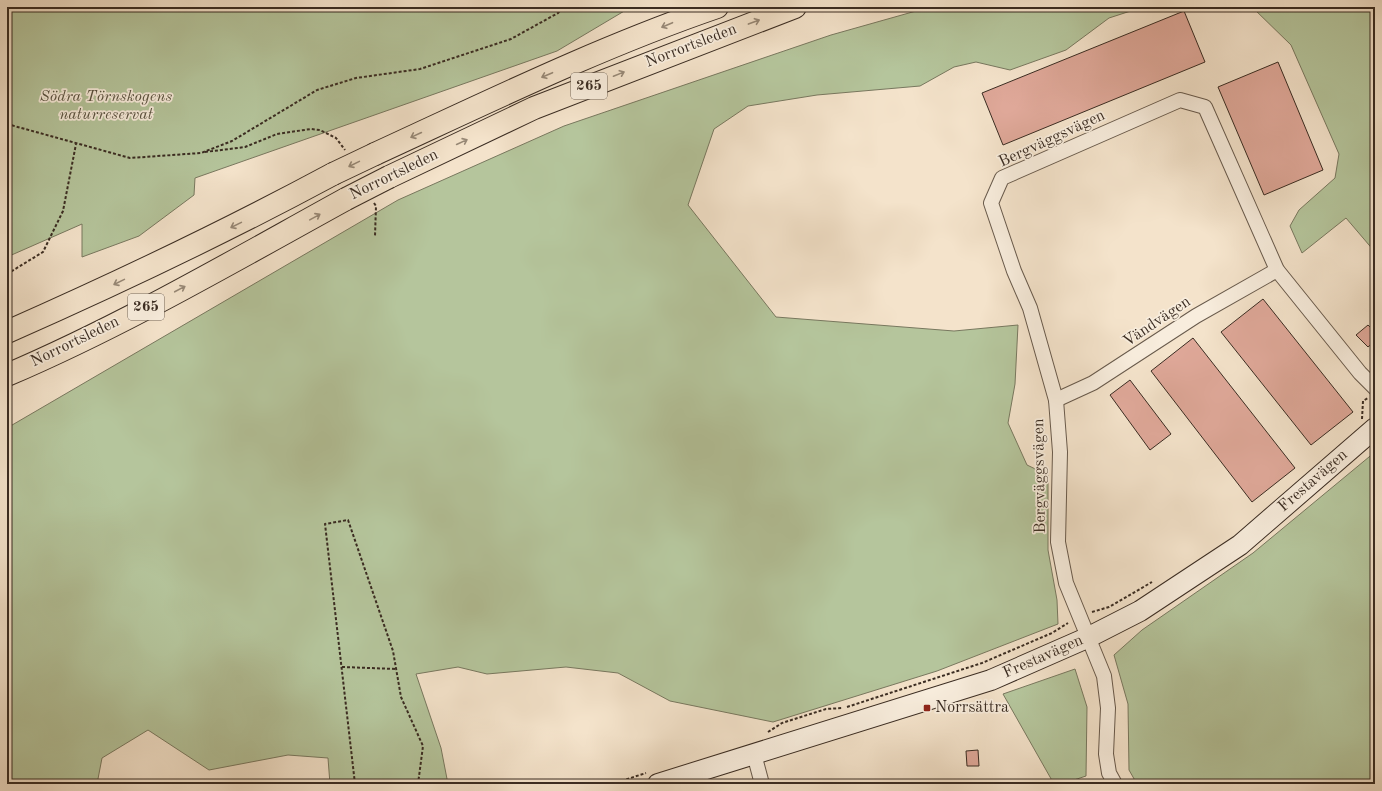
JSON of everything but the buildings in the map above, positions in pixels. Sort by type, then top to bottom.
[{"type":"highway","name":"Norrortsleden","points":[[7,332],[95,293],[271,208],[333,174],[524,85],[678,20],[717,7]]},
{"type":"highway","name":"Norrortsleden","points":[[7,375],[44,359],[161,299],[388,177],[534,108],[795,7]]},
{"type":"street","name":"Bergväggsvägen","points":[[1115,784],[1109,773],[1106,754],[1108,708],[1104,676],[1066,583],[1058,542],[1060,452],[1056,400],[1030,308],[1014,271],[991,203],[1002,178],[1180,100],[1205,107],[1277,270],[1360,372],[1372,392]]},
{"type":"street","name":"Vändvägen","points":[[1056,400],[1093,383],[1196,316],[1277,270]]},
{"type":"street","name":"Frestavägen","points":[[653,778],[754,754],[991,680],[1089,637],[1140,611],[1240,545],[1366,426]]},
{"type":"street","points":[[754,754],[762,784]]},
{"type":"path","points":[[201,153],[232,141],[317,90],[356,78],[420,69],[511,39],[558,13],[564,7]]},
{"type":"path","points":[[7,124],[130,158],[201,153],[245,147],[277,134],[311,129],[320,130],[336,138],[348,156]]},
{"type":"path","points":[[7,274],[43,252],[63,212],[76,144]]},
{"type":"path","points":[[372,199],[376,206],[375,236]]},
{"type":"path","points":[[1366,426],[1362,418],[1363,402],[1372,392]]},
{"type":"path","points":[[355,784],[326,524],[348,520],[392,651],[401,697],[423,746],[418,784]]},
{"type":"path","points":[[763,734],[782,723],[826,709],[842,709],[982,663],[1067,625],[1078,610],[1094,612],[1110,608],[1156,581]]},
{"type":"path","points":[[342,668],[396,669]]},
{"type":"path","points":[[612,784],[653,778]]},
{"type":"green space","name":"Södra Törnskogens naturreservat","points":[[7,7],[631,7],[557,51],[195,178],[194,195],[139,236],[82,257],[82,224],[7,257]]},
{"type":"green space","points":[[981,7],[1143,7],[1109,18],[1066,50],[1010,70],[976,62],[954,67],[920,86],[817,95],[748,106],[714,129],[688,205],[776,317],[954,331],[1018,325],[1015,384],[1008,423],[1027,465],[1048,475],[1048,550],[1057,600],[1058,624],[937,671],[773,722],[670,701],[618,673],[566,667],[487,674],[458,667],[416,674],[441,748],[448,784],[330,784],[328,758],[288,755],[209,770],[148,730],[102,758],[97,784],[7,784],[7,428],[398,200],[564,126],[831,35],[916,11],[960,10]]},
{"type":"green space","points":[[1252,7],[1375,7],[1375,252],[1346,218],[1302,253],[1290,226],[1299,210],[1335,178],[1339,154],[1291,45]]},
{"type":"green space","points":[[1375,452],[1375,784],[1137,784],[1129,770],[1128,704],[1114,655],[1142,630],[1253,553]]},
{"type":"green space","points":[[1075,669],[1087,707],[1086,776],[1062,784],[1054,784],[1003,694]]},
{"type":"place","name":"Norrsättra","points":[[927,708]]}]
